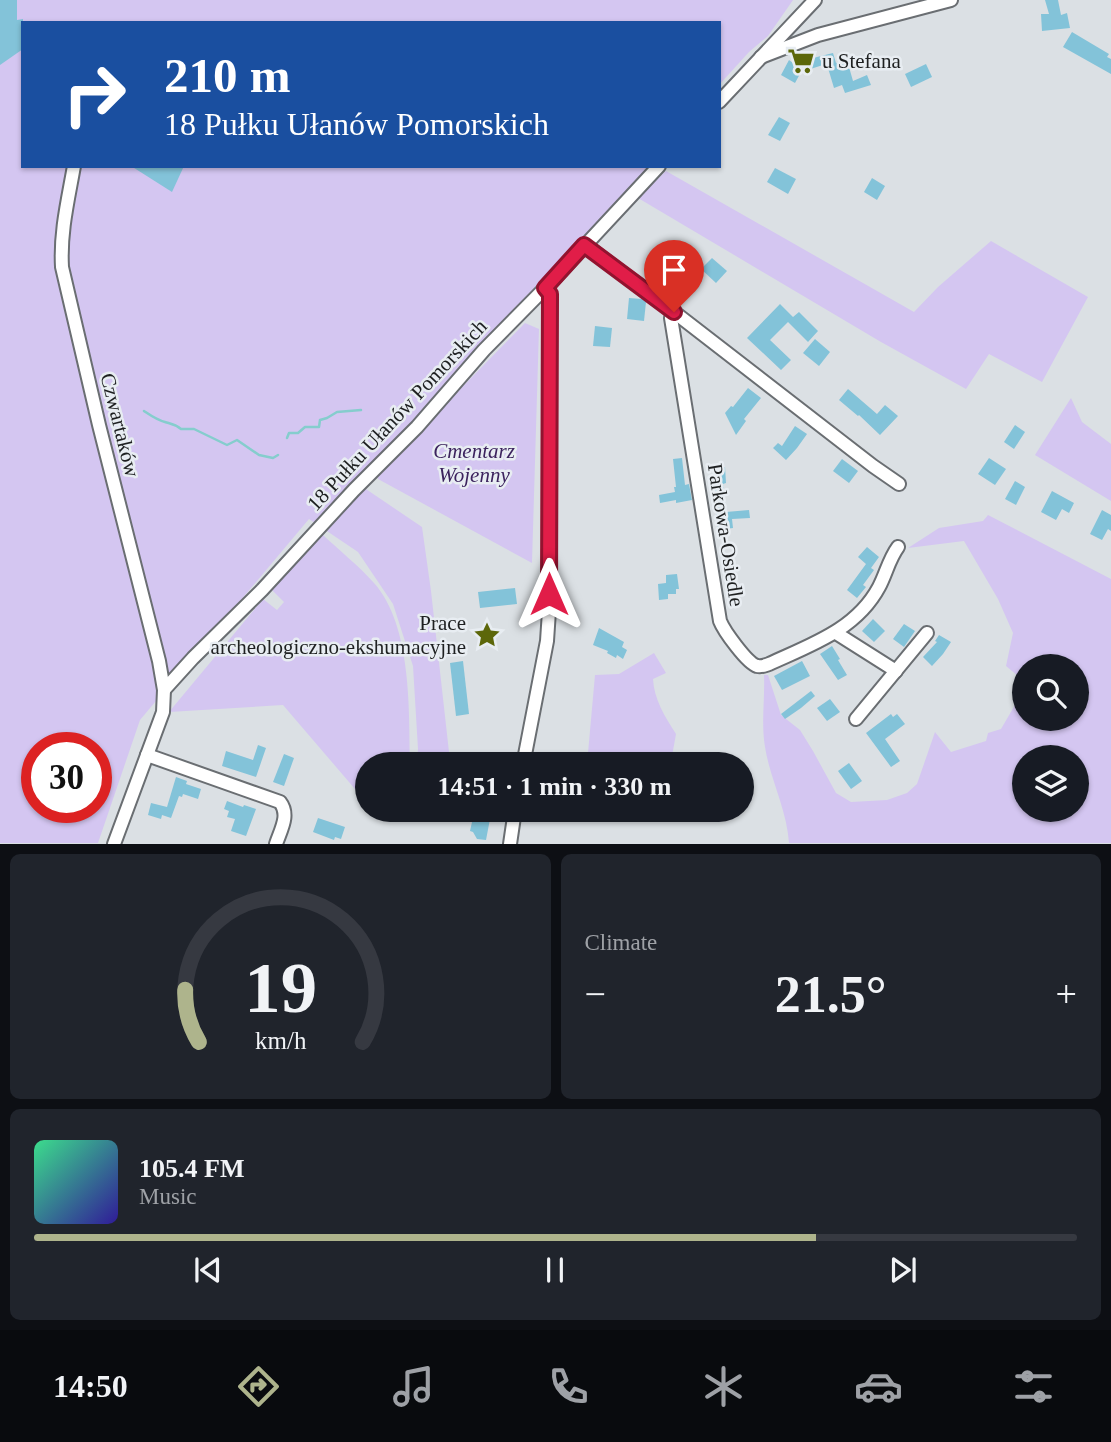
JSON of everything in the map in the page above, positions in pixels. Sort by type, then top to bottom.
[{"type":"street","points":[[721,100],[815,0]]},
{"type":"street","points":[[761,57],[818,35],[951,0]]},
{"type":"street","name":"Czwartaków","points":[[74,168],[63,224],[62,267],[164,690]]},
{"type":"street","name":"18 Pułku Ułanów Pomorskich","points":[[164,690],[416,427],[484,350],[657,168]]},
{"type":"street","points":[[584,245],[899,484]]},
{"type":"street","points":[[526,752],[547,641],[549,611],[550,294],[545,288]]},
{"type":"street","name":"Parkowa-Osiedle","points":[[674,312],[671,318],[722,627],[753,665],[762,667],[836,633],[848,624],[871,600],[898,547]]},
{"type":"street","points":[[836,633],[896,671]]},
{"type":"street","points":[[856,719],[928,633]]},
{"type":"street","points":[[114,844],[163,712],[164,690]]},
{"type":"street","points":[[146,754],[280,802],[285,813],[276,844]]},
{"type":"street","points":[[510,844],[513,822]]},
{"type":"green space","points":[[0,0],[793,0],[768,36],[721,83],[721,21],[21,21],[21,168],[648,168],[357,483],[422,527],[449,752],[418,752],[413,666],[393,604],[358,552],[309,519],[140,720],[112,802],[112,732],[21,732],[21,823],[105,823],[98,843],[0,843]]},
{"type":"green space","points":[[666,171],[914,312],[938,287],[991,241],[1088,297],[1042,382],[989,354],[966,389],[881,342],[638,198]]},
{"type":"green space","name":"Cmentarz Wojenny","points":[[525,323],[539,329],[532,563],[378,479],[377,474]]},
{"type":"green space","points":[[1071,398],[1082,422],[1111,444],[1111,501],[1035,455]]},
{"type":"green space","points":[[988,515],[1111,579],[1111,843],[789,843],[765,747],[764,675],[768,675],[781,715],[800,730],[836,793],[851,802],[887,800],[907,793],[917,784],[935,732],[951,752],[986,741],[988,733],[1001,729],[1012,710],[1012,731],[1089,731],[1089,654],[1012,654],[1012,671],[1006,666],[1013,633],[998,599],[964,541],[908,548],[939,528],[983,521]]},
{"type":"green space","points":[[323,535],[374,583],[396,622],[406,670],[410,752],[355,752],[355,789],[283,705],[169,712],[263,599],[277,610],[284,602],[272,590]]},
{"type":"green space","points":[[654,653],[666,673],[653,679],[655,694],[676,734],[673,752],[588,752],[595,675],[619,674]]},
{"type":"building","points":[[0,0],[17,0],[17,20],[23,19],[21,50],[0,65]]},
{"type":"building","points":[[1045,0],[1058,0],[1061,15],[1067,13],[1070,28],[1042,31],[1041,14],[1049,14]]},
{"type":"building","points":[[1072,32],[1109,54],[1107,57],[1111,59],[1111,74],[1063,47]]},
{"type":"building","points":[[833,53],[836,63],[847,60],[853,81],[867,75],[871,85],[845,93],[842,85],[834,88],[828,68],[824,69],[823,65],[801,72],[795,83],[781,75],[789,60],[793,63]]},
{"type":"building","points":[[926,64],[932,77],[911,87],[905,74]]},
{"type":"building","points":[[779,117],[790,123],[780,141],[768,135]]},
{"type":"building","points":[[134,168],[183,168],[172,192]]},
{"type":"building","points":[[775,168],[796,179],[788,194],[767,182]]},
{"type":"building","points":[[872,178],[885,186],[877,200],[864,192]]},
{"type":"building","points":[[667,255],[688,271],[678,284],[657,268]]},
{"type":"building","points":[[712,258],[727,271],[716,283],[701,269]]},
{"type":"building","points":[[629,298],[646,302],[644,321],[627,319]]},
{"type":"building","points":[[780,304],[793,317],[799,312],[818,331],[808,342],[788,322],[770,340],[791,360],[781,370],[747,338]]},
{"type":"building","points":[[595,326],[612,328],[610,347],[593,346]]},
{"type":"building","points":[[815,339],[830,352],[819,366],[803,353]]},
{"type":"building","points":[[748,388],[761,398],[744,419],[746,421],[736,435],[725,413]]},
{"type":"building","points":[[848,389],[877,414],[885,405],[898,416],[880,435],[839,400]]},
{"type":"building","points":[[1015,425],[1025,432],[1014,449],[1004,442]]},
{"type":"building","points":[[795,426],[807,434],[786,460],[773,448],[778,443],[782,446]]},
{"type":"building","points":[[682,458],[685,485],[689,484],[692,500],[660,503],[659,495],[675,492],[673,459]]},
{"type":"building","points":[[989,458],[1006,469],[995,485],[978,474]]},
{"type":"building","points":[[842,459],[858,471],[849,483],[833,471]]},
{"type":"building","points":[[725,467],[726,483],[723,484],[726,512],[749,510],[750,518],[732,519],[733,528],[718,530],[712,492],[715,492],[713,468]]},
{"type":"building","points":[[1015,481],[1025,487],[1016,505],[1005,499]]},
{"type":"building","points":[[1052,491],[1074,503],[1069,513],[1062,509],[1056,520],[1041,512]]},
{"type":"building","points":[[1102,510],[1111,515],[1111,531],[1108,529],[1102,540],[1090,534]]},
{"type":"building","points":[[867,547],[879,557],[871,568],[874,570],[863,585],[866,587],[857,598],[847,590],[866,564],[858,557]]},
{"type":"building","points":[[677,574],[679,589],[676,589],[676,594],[668,594],[668,599],[659,600],[658,584],[666,583],[666,575]]},
{"type":"building","points":[[515,588],[517,604],[480,608],[478,592]]},
{"type":"building","points":[[873,619],[885,631],[874,642],[862,631]]},
{"type":"building","points":[[904,624],[915,631],[904,647],[893,639]]},
{"type":"building","points":[[599,628],[624,642],[622,647],[627,650],[623,659],[593,645]]},
{"type":"building","points":[[939,635],[951,642],[932,666],[923,657],[937,642],[935,641]]},
{"type":"building","points":[[832,646],[847,675],[838,680],[820,654]]},
{"type":"building","points":[[463,661],[469,714],[456,716],[450,663]]},
{"type":"building","points":[[802,661],[810,676],[782,690],[774,676]]},
{"type":"building","points":[[811,691],[815,696],[785,719],[781,714]]},
{"type":"building","points":[[830,699],[840,712],[827,721],[817,708]]},
{"type":"building","points":[[891,714],[893,717],[897,714],[905,724],[885,739],[900,761],[891,767],[866,733]]},
{"type":"building","points":[[258,745],[266,748],[256,777],[222,766],[226,751],[253,760]]},
{"type":"building","points":[[284,754],[294,758],[284,786],[273,782]]},
{"type":"building","points":[[849,763],[862,781],[851,789],[838,771]]},
{"type":"building","points":[[176,777],[201,789],[198,799],[183,794],[182,797],[179,796],[171,818],[162,815],[161,819],[148,815],[151,803],[167,807]]},
{"type":"building","points":[[227,801],[256,809],[246,836],[231,831],[235,819],[227,817],[229,811],[224,809]]},
{"type":"building","points":[[318,818],[345,827],[341,839],[335,837],[334,840],[313,832]]},
{"type":"building","points":[[472,822],[489,822],[486,840],[477,839],[470,831]]},
{"type":"waterway","points":[[287,438],[289,433],[298,433],[305,427],[319,427],[320,420],[337,412],[361,410]]},
{"type":"waterway","points":[[144,411],[156,419],[181,429],[194,429],[227,445],[237,440],[259,455],[273,458],[278,455]]},
{"type":"place","name":"u Stefana","points":[[801,61]]},
{"type":"place","name":"Prace archeologiczno-ekshumacyjne","points":[[487,635]]},
{"type":"route","points":[[549,594],[550,294],[545,288],[584,245],[674,312]]}]
